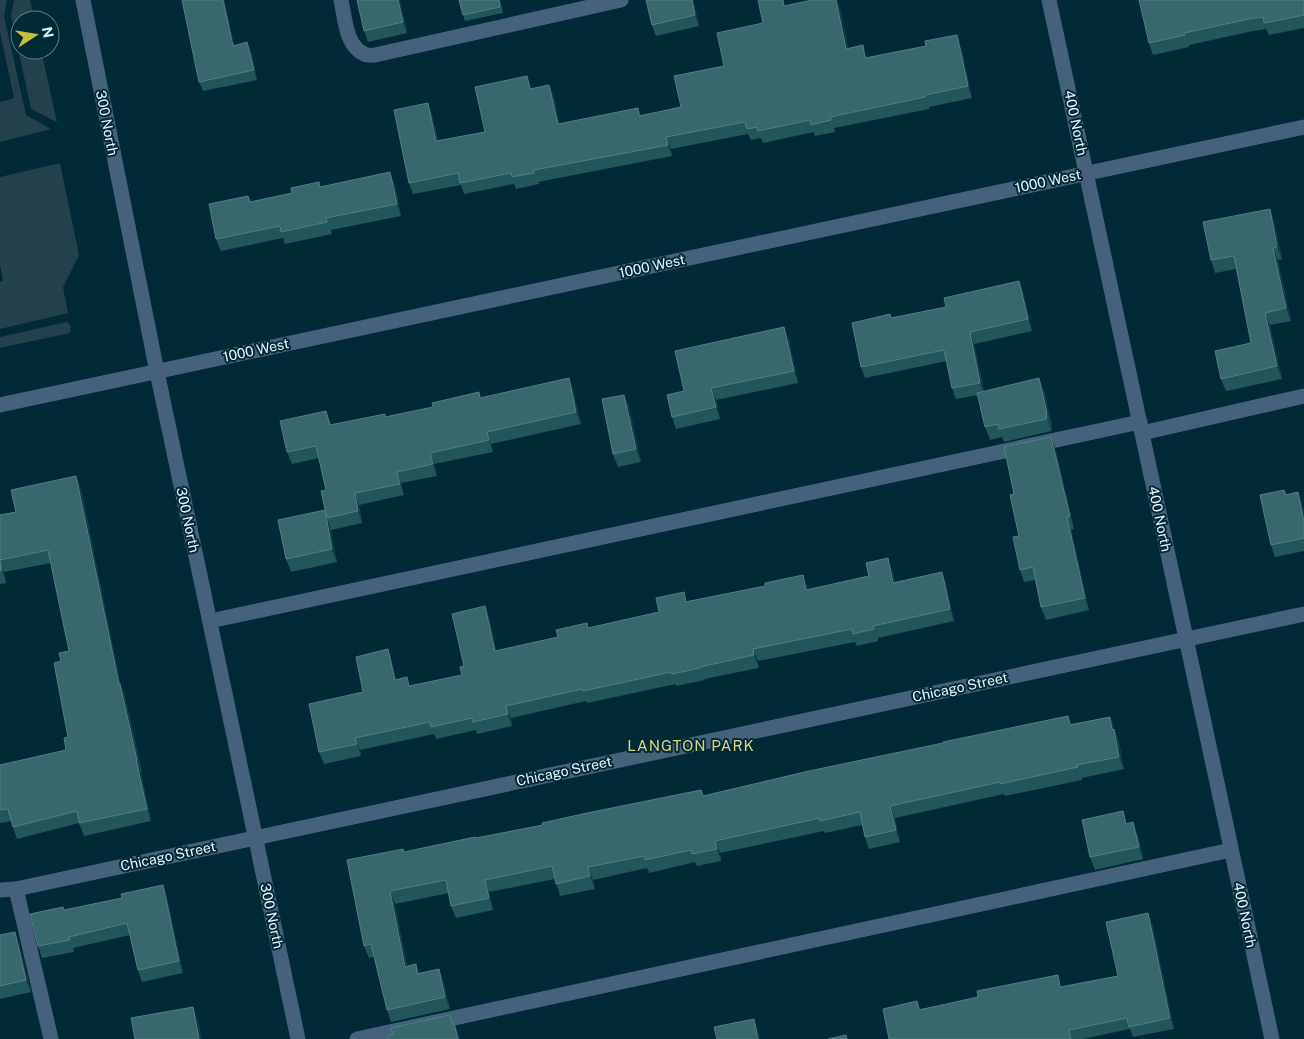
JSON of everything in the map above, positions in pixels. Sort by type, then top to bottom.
[{"type":"street","name":"300 North","points":[[83,0],[157,372],[298,1039]]},
{"type":"street","points":[[341,0],[349,37],[356,48],[364,55],[375,56],[621,0]]},
{"type":"street","name":"400 North","points":[[1049,0],[1272,1039]]},
{"type":"street","name":"1000 West","points":[[0,405],[1304,127]]},
{"type":"street","points":[[210,621],[1141,427],[1304,396]]},
{"type":"street","name":"Chicago Street","points":[[0,890],[16,889],[1304,614]]},
{"type":"street","points":[[357,1039],[1231,850]]},
{"type":"street","points":[[16,889],[51,1039]]},
{"type":"shaded area","points":[[0,0],[7,0],[4,16],[10,43],[10,60],[14,60],[26,115],[51,129],[0,142],[0,102],[14,98],[0,32]]},
{"type":"shaded area","points":[[14,0],[30,0],[32,10],[12,10]]},
{"type":"shaded area","points":[[20,60],[43,60],[57,122],[31,109]]},
{"type":"shaded area","points":[[60,163],[79,255],[63,287],[68,313],[0,329],[0,282],[3,281],[0,265],[0,177]]},
{"type":"shaded area","points":[[67,322],[71,326],[70,333],[0,348],[0,337]]},
{"type":"building","points":[[182,0],[223,0],[233,46],[247,42],[254,70],[199,82]]},
{"type":"building","points":[[357,0],[398,0],[403,22],[364,31]]},
{"type":"building","points":[[459,0],[499,0],[500,7],[463,15]]},
{"type":"building","points":[[646,0],[692,0],[695,15],[652,25]]},
{"type":"building","points":[[758,0],[783,0],[784,6],[812,0],[836,0],[846,49],[863,45],[865,58],[926,46],[925,41],[957,35],[968,86],[830,117],[831,120],[811,125],[810,120],[758,131],[757,127],[747,129],[745,122],[666,137],[668,145],[534,170],[534,173],[512,177],[511,173],[460,183],[458,173],[409,183],[394,110],[428,103],[436,141],[485,132],[475,87],[527,76],[530,89],[549,85],[558,124],[638,108],[639,116],[681,107],[674,76],[724,66],[717,33],[763,23]]},
{"type":"building","points":[[1139,0],[1304,0],[1304,15],[1264,23],[1263,17],[1249,19],[1184,33],[1185,35],[1149,43]]},
{"type":"building","points":[[390,172],[397,204],[326,218],[327,222],[281,232],[280,226],[216,239],[209,204],[248,196],[250,202],[292,193],[291,188],[319,182],[320,187]]},
{"type":"building","points":[[1270,209],[1277,247],[1273,248],[1286,308],[1265,313],[1277,366],[1221,379],[1215,351],[1251,343],[1234,256],[1211,260],[1203,222]]},
{"type":"building","points":[[1019,281],[1028,319],[970,332],[980,383],[952,388],[944,350],[861,367],[852,323],[890,314],[891,318],[946,307],[944,298]]},
{"type":"building","points":[[784,327],[794,371],[711,388],[716,407],[672,417],[667,395],[684,391],[675,351]]},
{"type":"building","points":[[569,378],[576,412],[487,432],[489,440],[430,453],[433,464],[397,472],[400,484],[355,493],[358,511],[327,518],[321,491],[326,490],[316,446],[287,452],[280,421],[326,411],[330,425],[385,414],[385,417],[433,407],[432,403],[479,392],[480,398]]},
{"type":"building","points":[[1039,378],[1047,419],[999,429],[998,424],[985,427],[977,393]]},
{"type":"building","points":[[624,395],[636,449],[613,454],[602,399]]},
{"type":"building","points":[[1051,437],[1070,516],[1067,517],[1085,598],[1041,607],[1033,567],[1020,570],[1013,537],[1019,536],[1010,495],[1014,494],[1004,447]]},
{"type":"building","points":[[76,476],[147,809],[79,823],[77,811],[13,827],[8,809],[0,810],[0,765],[66,750],[64,738],[68,737],[54,663],[61,661],[59,653],[69,651],[48,550],[0,560],[0,515],[16,512],[11,490]]},
{"type":"building","points":[[1284,490],[1286,495],[1298,492],[1304,522],[1304,538],[1271,545],[1260,495]]},
{"type":"building","points":[[325,510],[332,549],[286,559],[278,520]]},
{"type":"building","points":[[888,558],[893,583],[942,572],[950,609],[873,626],[874,629],[853,634],[852,629],[753,649],[754,655],[700,668],[672,674],[671,672],[583,691],[582,689],[506,706],[508,714],[473,722],[472,718],[431,727],[430,722],[355,738],[357,744],[319,752],[309,704],[363,692],[356,657],[388,649],[395,680],[407,677],[409,686],[462,675],[460,667],[464,666],[452,614],[485,606],[495,651],[558,637],[556,630],[587,623],[588,628],[659,612],[656,598],[684,592],[686,602],[765,586],[765,583],[803,575],[806,590],[869,576],[866,563]]},
{"type":"building","points":[[1068,716],[1070,725],[1110,717],[1119,757],[1000,784],[1000,782],[890,806],[896,830],[865,837],[860,812],[820,821],[820,818],[715,841],[717,849],[692,854],[691,850],[645,860],[644,856],[588,867],[590,876],[556,884],[552,866],[485,880],[489,898],[451,906],[446,880],[390,891],[405,967],[416,964],[417,974],[439,969],[445,997],[387,1010],[371,944],[364,946],[347,860],[403,849],[404,852],[543,825],[542,823],[701,790],[703,796],[809,771]]},
{"type":"building","points":[[1123,811],[1126,824],[1133,822],[1139,847],[1090,857],[1082,820]]},
{"type":"building","points":[[163,885],[179,961],[138,970],[127,923],[69,937],[70,940],[38,946],[30,914],[63,907],[64,910],[122,898],[121,894]]},
{"type":"building","points":[[1148,913],[1170,1018],[1129,1027],[1127,1018],[1069,1030],[1071,1039],[889,1039],[883,1009],[917,1001],[919,1010],[978,997],[977,991],[1058,975],[1060,987],[1118,976],[1106,922]]},
{"type":"building","points":[[15,932],[26,980],[0,986],[0,935]]},
{"type":"building","points":[[193,1007],[199,1039],[135,1039],[131,1018]]},
{"type":"building","points":[[450,1015],[458,1039],[388,1039],[388,1036],[393,1034],[391,1028]]},
{"type":"building","points":[[754,1019],[758,1039],[717,1039],[714,1027]]},
{"type":"building","points":[[846,1035],[847,1039],[828,1039]]},
{"type":"district","name":"LANGTON PARK","points":[[691,745]]}]
